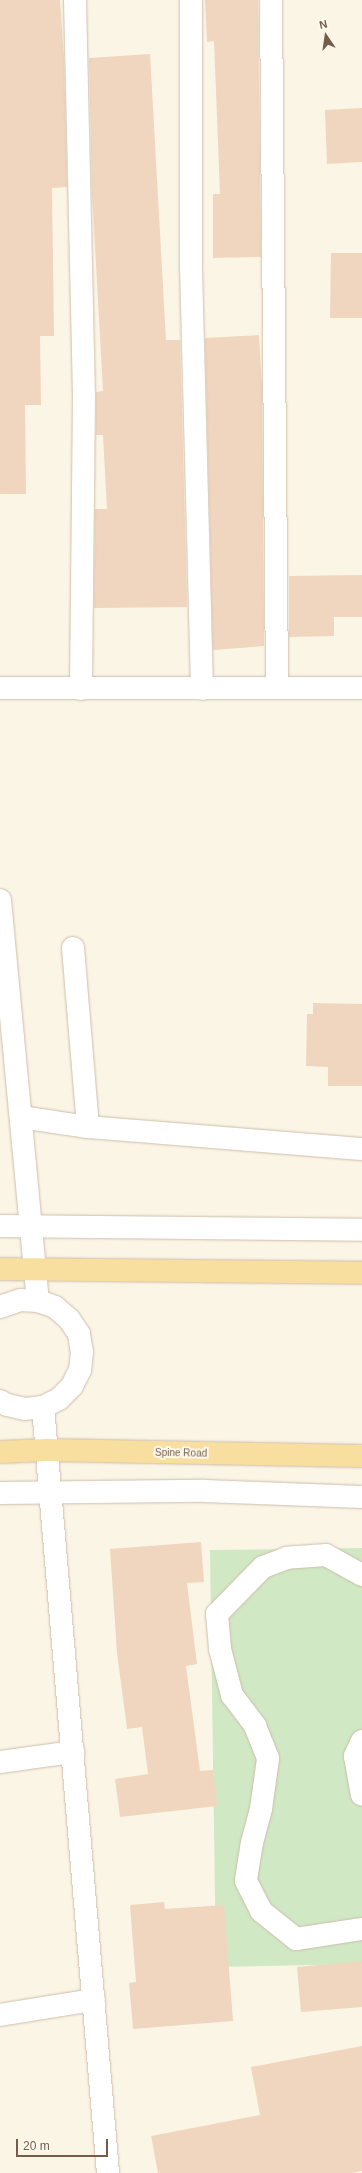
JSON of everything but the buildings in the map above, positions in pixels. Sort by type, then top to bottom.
[{"type":"main road","points":[[0,1269],[35,1268],[362,1274]]},
{"type":"main road","name":"Spine Road","points":[[0,1452],[47,1450],[362,1456]]},
{"type":"street","points":[[75,0],[84,397],[81,689]]},
{"type":"street","points":[[192,0],[191,268],[202,689]]},
{"type":"street","points":[[271,0],[277,688]]},
{"type":"street","points":[[0,688],[362,688]]},
{"type":"street","points":[[0,900],[6,1023],[21,1117],[38,1301]]},
{"type":"street","points":[[73,948],[88,1127]]},
{"type":"street","points":[[21,1117],[88,1127],[362,1149]]},
{"type":"street","points":[[0,1226],[362,1230]]},
{"type":"street","points":[[0,1307],[20,1300],[38,1301],[55,1307],[69,1318],[79,1334],[82,1352],[80,1370],[72,1386],[59,1399],[43,1407],[25,1409],[7,1405],[0,1401]]},
{"type":"street","points":[[43,1407],[108,2173]]},
{"type":"street","points":[[0,1493],[205,1491],[362,1497]]},
{"type":"street","points":[[362,1575],[326,1555],[287,1558],[263,1567],[217,1614],[220,1649],[232,1696],[255,1726],[268,1759],[261,1809],[252,1842],[246,1881],[261,1911],[296,1939],[362,1929]]},
{"type":"street","points":[[362,1741],[355,1756],[362,1794]]},
{"type":"street","points":[[0,1762],[73,1752]]},
{"type":"street","points":[[0,2014],[94,2000]]},
{"type":"green space","points":[[362,1548],[362,1964],[216,1967],[210,1550]]}]
